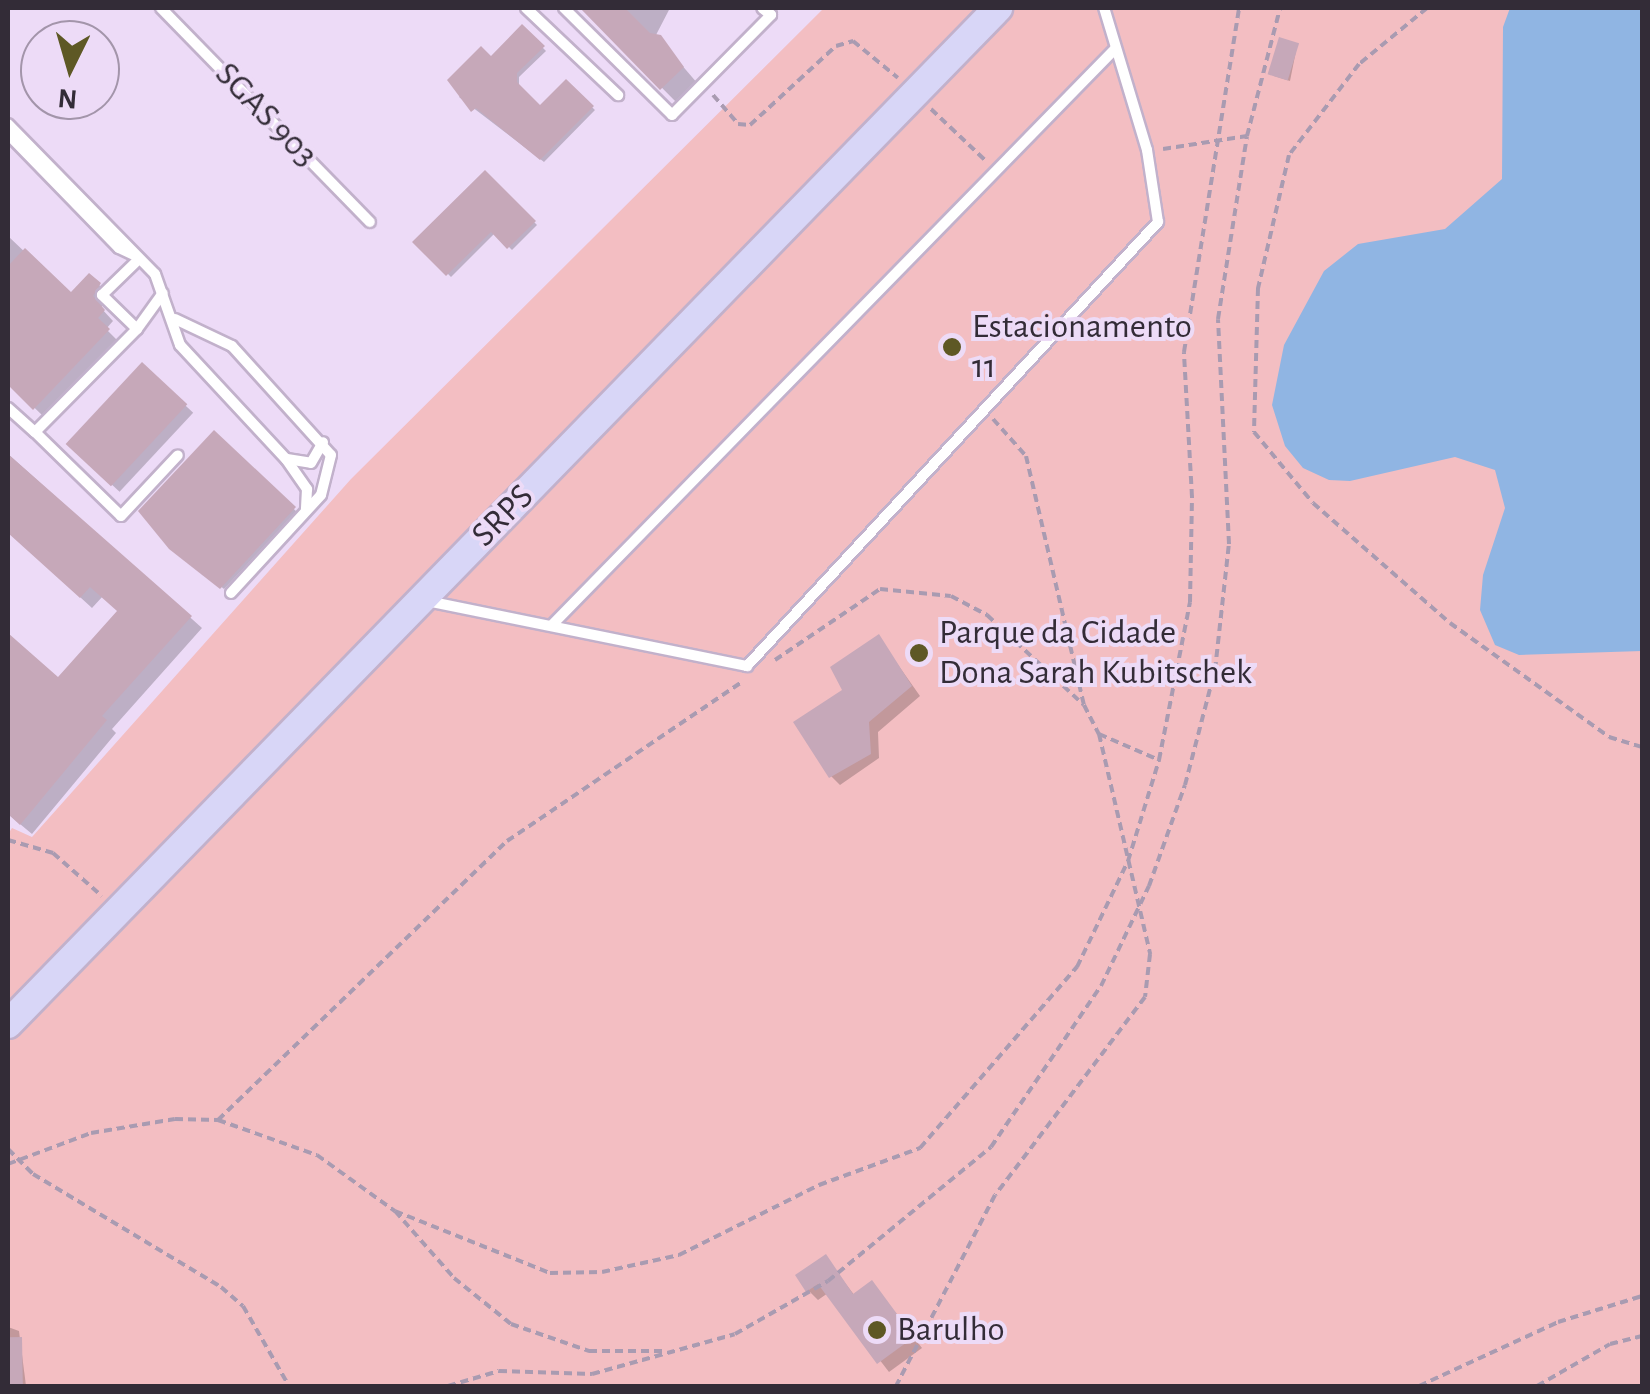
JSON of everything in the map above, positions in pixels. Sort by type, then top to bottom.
[{"type":"main road","name":"SRPS","points":[[8,1024],[120,914],[998,8]]},
{"type":"lane","name":"SGAS 903","points":[[161,8],[370,222]]},
{"type":"lane","points":[[526,8],[618,95]]},
{"type":"lane","points":[[564,8],[672,115],[771,15],[762,8]]},
{"type":"lane","points":[[421,600],[747,666],[1158,222],[1147,150],[1104,8]]},
{"type":"lane","points":[[552,624],[1115,49]]},
{"type":"lane","points":[[8,124],[137,257],[164,293],[180,345],[286,459],[307,489],[306,510]]},
{"type":"lane","points":[[8,134],[119,248],[137,257]]},
{"type":"lane","points":[[137,257],[102,295],[137,329]]},
{"type":"lane","points":[[35,432],[137,329],[164,293]]},
{"type":"lane","points":[[174,319],[232,346],[323,442],[331,471],[306,510],[231,593]]},
{"type":"lane","points":[[8,408],[121,516],[178,455]]},
{"type":"lane","points":[[286,459],[311,463],[323,442]]},
{"type":"path","points":[[8,1164],[15,1157],[90,1133],[175,1120],[218,1120],[317,1155],[395,1210],[535,1268],[602,1272],[680,1255],[819,1185],[920,1148],[1077,967],[1128,861],[1159,760],[1190,602],[1192,497],[1184,352],[1239,8]]},
{"type":"path","points":[[448,1386],[499,1371],[592,1374],[735,1334],[828,1281],[991,1148],[1100,986],[1141,902],[1185,786],[1215,670],[1228,544],[1218,318],[1247,136],[1280,8]]},
{"type":"path","points":[[1427,8],[1359,64],[1289,155],[1258,288],[1254,432],[1313,503],[1450,623],[1609,737],[1642,747]]},
{"type":"path","points":[[703,84],[738,124],[750,126],[836,46],[853,41],[996,171]]},
{"type":"path","points":[[1147,150],[1247,136]]},
{"type":"path","points":[[896,1386],[995,1196],[1145,997],[1150,967],[1141,902],[1099,734],[1084,705],[1026,456],[984,410]]},
{"type":"path","points":[[766,666],[880,590],[915,589],[951,596],[987,616],[1084,705]]},
{"type":"path","points":[[218,1120],[508,840],[750,677]]},
{"type":"path","points":[[1099,734],[1159,760]]},
{"type":"path","points":[[8,840],[53,853],[120,914]]},
{"type":"path","points":[[8,1149],[32,1174],[220,1287],[243,1306],[290,1386]]},
{"type":"path","points":[[395,1210],[454,1278],[511,1324],[590,1351],[669,1351]]},
{"type":"path","points":[[1419,1386],[1558,1322],[1642,1296]]},
{"type":"path","points":[[1537,1386],[1610,1344],[1642,1336]]},
{"type":"shaded area","name":"Parque da Cidade Dona Sarah Kubitschek","points":[[824,8],[1642,8],[1642,1386],[8,1386],[8,834],[12,828],[32,837],[351,479]]},
{"type":"water","points":[[1510,8],[1642,8],[1642,651],[1519,655],[1495,645],[1480,610],[1483,575],[1505,508],[1495,470],[1455,457],[1350,481],[1329,480],[1303,468],[1285,446],[1272,405],[1284,345],[1324,271],[1358,244],[1445,229],[1502,179],[1503,27]]},
{"type":"building","points":[[580,8],[625,8],[650,33],[661,35],[684,67],[660,90]]},
{"type":"building","points":[[522,24],[545,46],[517,73],[517,82],[540,105],[566,79],[594,106],[540,160],[476,108],[471,112],[447,80],[481,46],[491,56]]},
{"type":"building","points":[[1279,37],[1299,43],[1288,80],[1268,74]]},
{"type":"building","points":[[485,170],[536,221],[507,249],[491,232],[446,276],[412,242]]},
{"type":"building","points":[[25,248],[71,292],[89,273],[101,283],[93,296],[105,310],[98,318],[110,329],[33,410],[8,385],[8,266]]},
{"type":"building","points":[[142,362],[187,404],[111,486],[66,444]]},
{"type":"building","points":[[214,430],[296,507],[220,589],[169,549],[138,511]]},
{"type":"building","points":[[8,454],[192,616],[102,716],[107,720],[20,825],[8,814],[8,633],[58,677],[117,611],[90,587],[80,598],[8,533]]},
{"type":"building","points":[[879,634],[912,686],[869,722],[871,754],[829,778],[793,722],[842,690],[830,667]]},
{"type":"building","points":[[826,1254],[853,1294],[872,1280],[914,1337],[877,1364],[818,1284],[806,1292],[795,1275]]},
{"type":"building","points":[[8,1337],[22,1337],[23,1386],[9,1386]]},
{"type":"place","name":"Estacionamento 11","points":[[952,347]]},
{"type":"place","name":"Parque da Cidade Dona Sarah Kubitschek","points":[[919,653]]},
{"type":"place","name":"Barulho","points":[[877,1330]]}]
